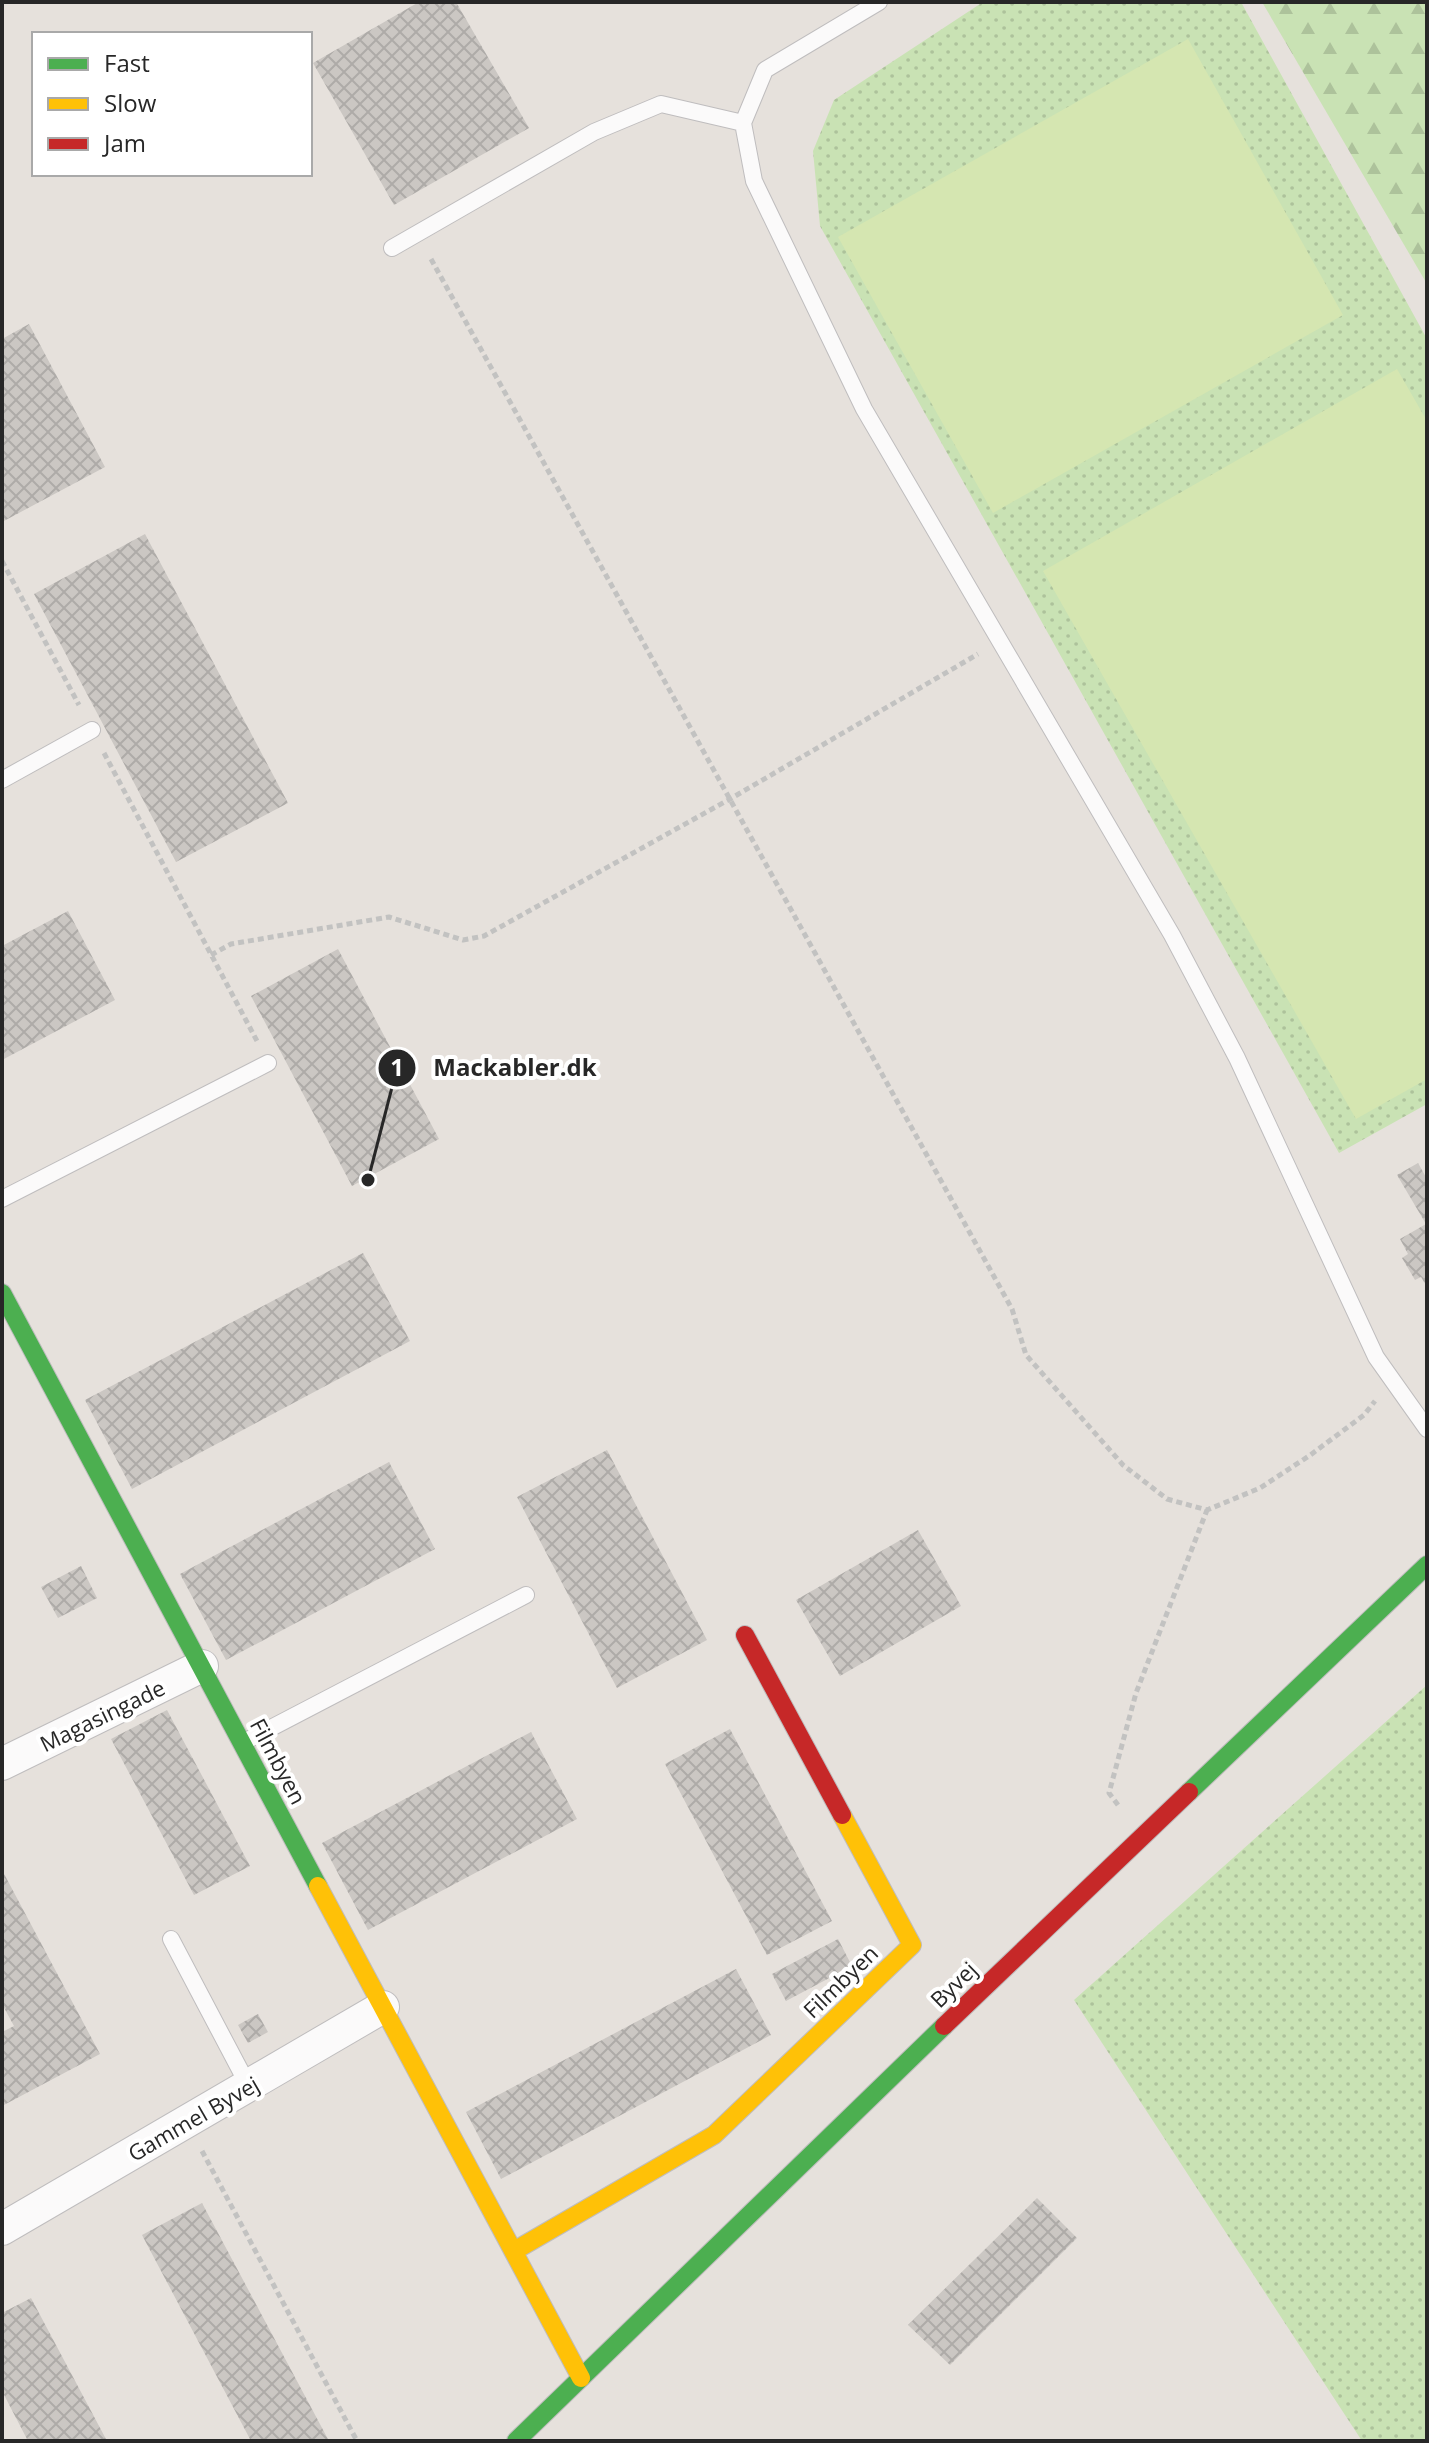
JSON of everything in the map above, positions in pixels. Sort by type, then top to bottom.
[{"type":"street","name":"Filmbyen","points":[[2,1293],[581,2378]]},
{"type":"street","name":"Byvej","points":[[516,2441],[947,2023],[1427,1565]]},
{"type":"street","name":"Filmbyen","points":[[514,2251],[714,2135],[912,1945],[745,1635]]},
{"type":"street","name":"Magasingade","points":[[2,1764],[202,1666]]},
{"type":"street","name":"Gammel Byvej","points":[[2,2229],[383,2007]]},
{"type":"lane","points":[[879,2],[765,70],[743,123],[754,181],[864,409],[1194,976],[1237,1058],[1376,1357],[1427,1429]]},
{"type":"lane","points":[[392,248],[594,132],[661,104],[743,123]]},
{"type":"lane","points":[[2,780],[92,730]]},
{"type":"lane","points":[[2,1199],[268,1063]]},
{"type":"lane","points":[[242,1743],[526,1595]]},
{"type":"lane","points":[[171,1939],[248,2085]]},
{"type":"path","points":[[417,234],[1012,1309],[1026,1355],[1123,1465],[1167,1499],[1207,1510],[1260,1488],[1309,1456],[1364,1415],[1393,1381]]},
{"type":"path","points":[[2,561],[268,1063]]},
{"type":"path","points":[[211,955],[231,944],[389,917],[463,940],[484,936],[730,799],[1000,641]]},
{"type":"path","points":[[1143,1836],[1109,1793],[1136,1693],[1207,1510]]},
{"type":"path","points":[[187,2122],[357,2441]]},
{"type":"green space","points":[[983,2],[1241,2],[1427,339],[1427,1104],[1339,1153],[820,226],[813,151],[834,100]]},
{"type":"green space","points":[[1262,2],[1427,2],[1427,284]]},
{"type":"green space","points":[[1188,39],[1343,315],[993,513],[838,237]]},
{"type":"green space","points":[[1397,369],[1427,421],[1427,1079],[1356,1119],[1043,571]]},
{"type":"green space","points":[[1427,1685],[1427,2441],[1362,2441],[1074,2000]]},
{"type":"building","points":[[419,2],[456,2],[529,128],[394,205],[313,63]]},
{"type":"building","points":[[29,324],[105,467],[2,522],[2,339]]},
{"type":"building","points":[[145,534],[288,803],[176,862],[34,594]]},
{"type":"building","points":[[68,911],[115,1000],[2,1060],[2,946]]},
{"type":"building","points":[[338,949],[439,1139],[352,1186],[251,996]]},
{"type":"building","points":[[1418,1163],[1427,1179],[1427,1287],[1421,1277],[1415,1280],[1402,1258],[1408,1254],[1400,1239],[1426,1224],[1397,1175]]},
{"type":"building","points":[[363,1253],[410,1341],[132,1489],[85,1400]]},
{"type":"building","points":[[607,1450],[707,1640],[617,1688],[517,1497]]},
{"type":"building","points":[[389,1462],[435,1549],[226,1660],[180,1574]]},
{"type":"building","points":[[918,1530],[961,1606],[840,1676],[796,1600]]},
{"type":"building","points":[[81,1566],[97,1598],[58,1618],[41,1587]]},
{"type":"building","points":[[167,1710],[250,1866],[194,1895],[111,1739]]},
{"type":"building","points":[[730,1729],[832,1921],[767,1955],[665,1764]]},
{"type":"building","points":[[531,1732],[577,1819],[368,1930],[322,1843]]},
{"type":"building","points":[[2,1870],[100,2054],[2,2106],[2,2032],[14,2026],[2,2004]]},
{"type":"building","points":[[838,1939],[852,1966],[786,2001],[772,1974]]},
{"type":"building","points":[[736,1969],[771,2035],[501,2179],[466,2112]]},
{"type":"building","points":[[258,2014],[268,2032],[248,2043],[238,2025]]},
{"type":"building","points":[[1037,2198],[1077,2238],[950,2365],[908,2325]]},
{"type":"building","points":[[202,2203],[329,2441],[251,2441],[142,2235]]},
{"type":"building","points":[[31,2298],[107,2441],[28,2441],[2,2391],[2,2313]]},
{"type":"traffic: fast","points":[[2,1293],[318,1886]]},
{"type":"traffic: fast","points":[[1189,1792],[1427,1565]]},
{"type":"traffic: fast","points":[[516,2441],[944,2026]]},
{"type":"traffic: slow","points":[[514,2251],[714,2135],[912,1945],[842,1815]]},
{"type":"traffic: slow","points":[[318,1886],[581,2378]]},
{"type":"traffic: jam","points":[[745,1635],[842,1815]]},
{"type":"traffic: jam","points":[[944,2026],[1189,1792]]},
{"type":"place","name":"Mackabler.dk","points":[[368,1180]]}]
